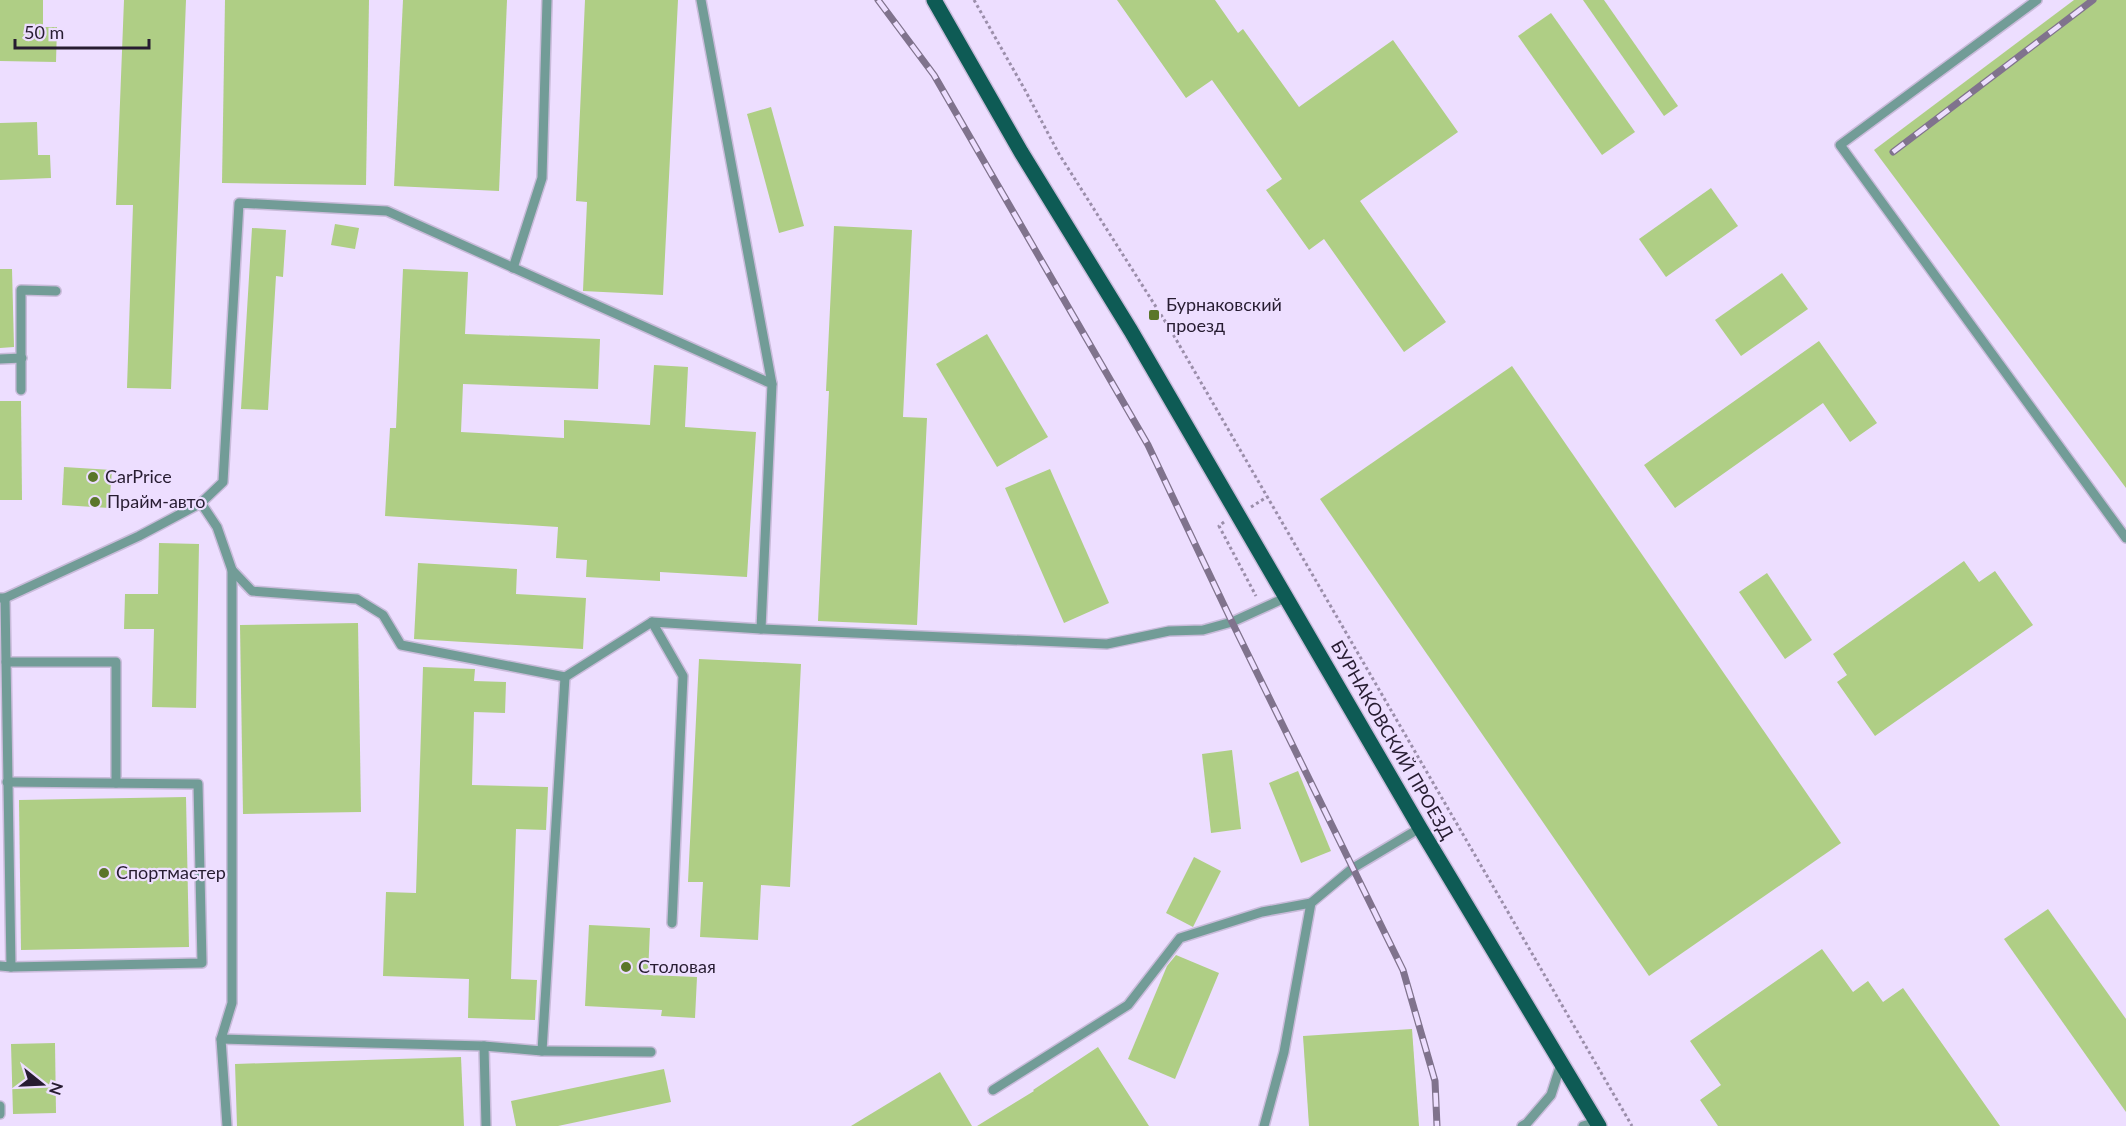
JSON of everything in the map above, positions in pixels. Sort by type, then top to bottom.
[{"type":"main road","name":"БУРНАКОВСКИЙ ПРОЕЗД","points":[[934,0],[1021,152],[1137,341],[1420,828],[1561,1064],[1593,1125]]},
{"type":"lane","points":[[513,268],[542,178],[547,0]]},
{"type":"lane","points":[[701,0],[772,384],[761,629]]},
{"type":"lane","points":[[2037,0],[1840,145],[2126,538]]},
{"type":"lane","points":[[11,967],[6,662],[2,598],[139,536],[201,503],[223,482],[239,203],[387,211],[772,384]]},
{"type":"lane","points":[[21,390],[21,290],[56,291]]},
{"type":"lane","points":[[0,359],[22,358]]},
{"type":"lane","points":[[201,503],[217,527],[232,570],[232,1003],[221,1039],[227,1126]]},
{"type":"lane","points":[[232,570],[252,591],[357,600],[383,615],[401,645],[565,677],[652,622],[1107,644],[1169,631],[1203,630],[1232,622],[1287,597]]},
{"type":"lane","points":[[652,622],[683,676],[672,923]]},
{"type":"lane","points":[[6,662],[116,662],[116,783]]},
{"type":"lane","points":[[542,1051],[565,677]]},
{"type":"lane","points":[[0,966],[202,963],[198,784],[7,783]]},
{"type":"lane","points":[[993,1090],[1128,1005],[1180,938],[1262,912],[1311,903],[1353,868],[1420,828]]},
{"type":"lane","points":[[1264,1126],[1284,1052],[1311,903]]},
{"type":"lane","points":[[221,1039],[484,1046],[542,1051],[651,1052]]},
{"type":"lane","points":[[484,1046],[486,1126]]},
{"type":"lane","points":[[1522,1126],[1551,1095],[1561,1064]]},
{"type":"lane","points":[[0,1106],[0,1114]]},
{"type":"path","points":[[974,0],[1059,154],[1170,329],[1632,1126]]},
{"type":"building","points":[[0,0],[43,0],[43,27],[57,27],[56,62],[0,61]]},
{"type":"building","points":[[124,0],[186,0],[171,389],[127,388],[133,205],[116,205]]},
{"type":"building","points":[[225,0],[369,0],[366,185],[222,183]]},
{"type":"building","points":[[403,0],[507,0],[499,191],[394,186]]},
{"type":"building","points":[[585,0],[678,0],[663,295],[583,291],[587,202],[576,201]]},
{"type":"building","points":[[1117,0],[1215,0],[1238,33],[1243,29],[1299,107],[1393,40],[1458,132],[1360,201],[1446,322],[1404,352],[1324,239],[1309,250],[1266,190],[1282,179],[1212,80],[1186,98]]},
{"type":"building","points":[[1583,0],[1604,0],[1678,106],[1664,116]]},
{"type":"building","points":[[2074,0],[2126,0],[2126,488],[1874,150]]},
{"type":"building","points":[[1551,13],[1635,132],[1602,155],[1518,36]]},
{"type":"building","points":[[771,107],[804,226],[779,233],[747,114]]},
{"type":"building","points":[[37,122],[38,155],[50,155],[51,178],[0,180],[0,123]]},
{"type":"building","points":[[1711,188],[1738,226],[1666,277],[1639,239]]},
{"type":"building","points":[[335,224],[359,228],[355,249],[331,245]]},
{"type":"building","points":[[834,226],[912,230],[903,417],[927,418],[917,625],[818,621]]},
{"type":"building","points":[[252,228],[286,230],[283,277],[276,276],[268,410],[241,409]]},
{"type":"building","points":[[0,269],[12,269],[14,347],[0,348]]},
{"type":"building","points":[[403,269],[468,272],[465,334],[600,339],[598,389],[463,384],[461,432],[564,438],[564,420],[650,425],[654,365],[688,367],[685,427],[756,432],[747,577],[660,572],[660,581],[586,577],[587,560],[556,558],[558,527],[385,516],[390,428],[396,428]]},
{"type":"building","points":[[1782,273],[1808,309],[1741,356],[1715,320]]},
{"type":"building","points":[[987,334],[1048,437],[997,467],[936,364]]},
{"type":"building","points":[[1819,341],[1877,423],[1850,442],[1823,403],[1675,508],[1644,465]]},
{"type":"building","points":[[1512,366],[1841,843],[1649,976],[1320,499]]},
{"type":"building","points":[[0,401],[21,401],[22,500],[0,500]]},
{"type":"building","points":[[64,467],[112,470],[109,508],[62,505]]},
{"type":"building","points":[[1050,469],[1109,603],[1064,623],[1005,488]]},
{"type":"building","points":[[159,543],[199,544],[196,708],[152,707],[154,629],[124,629],[125,594],[158,594]]},
{"type":"building","points":[[1964,561],[1979,582],[1995,571],[2033,625],[1875,736],[1837,682],[1847,675],[1833,654]]},
{"type":"building","points":[[418,563],[517,569],[516,594],[586,598],[583,649],[414,639]]},
{"type":"building","points":[[1767,573],[1812,640],[1785,659],[1739,592]]},
{"type":"building","points":[[358,623],[361,812],[243,814],[240,625]]},
{"type":"building","points":[[699,659],[801,664],[790,887],[761,885],[758,940],[700,937],[703,882],[688,882]]},
{"type":"building","points":[[423,667],[475,669],[474,681],[506,682],[505,713],[474,712],[472,785],[548,787],[546,830],[516,829],[511,979],[537,980],[535,1020],[468,1018],[469,979],[383,976],[386,892],[416,893]]},
{"type":"building","points":[[1232,750],[1241,829],[1211,833],[1202,754]]},
{"type":"building","points":[[1298,771],[1331,851],[1301,863],[1269,783]]},
{"type":"building","name":"Спортмастер","points":[[186,797],[189,947],[21,950],[19,800]]},
{"type":"building","points":[[1194,857],[1221,871],[1193,927],[1166,913]]},
{"type":"building","points":[[2048,909],[2126,1019],[2126,1112],[2004,939]]},
{"type":"building","points":[[589,925],[650,928],[648,975],[697,977],[695,1018],[661,1016],[662,1010],[585,1006]]},
{"type":"building","points":[[1822,949],[1853,992],[1868,981],[1883,1002],[1903,988],[2000,1126],[1718,1126],[1700,1100],[1721,1085],[1690,1041]]},
{"type":"building","points":[[1176,955],[1219,973],[1175,1079],[1128,1059],[1167,966]]},
{"type":"building","points":[[1412,1029],[1419,1126],[1309,1126],[1303,1036]]},
{"type":"building","points":[[55,1043],[56,1113],[13,1114],[11,1044]]},
{"type":"building","points":[[1098,1047],[1149,1126],[977,1126],[1034,1091]]},
{"type":"building","points":[[461,1057],[464,1126],[237,1126],[235,1064]]},
{"type":"building","points":[[664,1069],[671,1102],[558,1126],[516,1126],[511,1101]]},
{"type":"building","points":[[940,1072],[972,1126],[851,1126]]},
{"type":"railway","points":[[878,0],[934,75],[1148,445],[1403,970],[1435,1081],[1437,1126]]},
{"type":"railway","points":[[1893,152],[2093,0]]},
{"type":"place","name":"Бурнаковский проезд","points":[[1154,315]]},
{"type":"place","name":"CarPrice","points":[[93,477]]},
{"type":"place","name":"Прайм-авто","points":[[95,502]]},
{"type":"place","name":"Спортмастер","points":[[104,873]]},
{"type":"place","name":"Столовая","points":[[626,967]]}]
